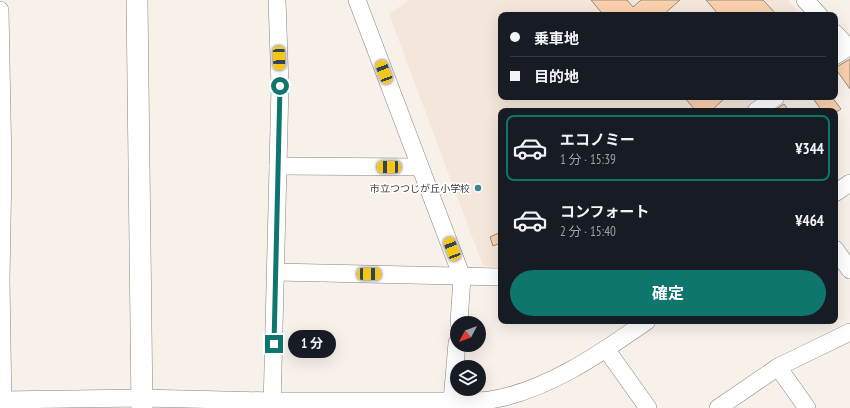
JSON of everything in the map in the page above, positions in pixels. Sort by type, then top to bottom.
[{"type":"street","points":[[138,0],[142,403]]},
{"type":"street","points":[[272,404],[280,86],[277,0]]},
{"type":"street","points":[[357,0],[462,277],[459,316]]},
{"type":"street","points":[[805,0],[816,12]]},
{"type":"street","points":[[0,10],[2,403],[272,404],[490,400],[520,392],[545,383],[606,349],[643,324]]},
{"type":"street","points":[[838,39],[844,50]]},
{"type":"street","points":[[760,108],[772,100]]},
{"type":"street","points":[[278,166],[420,167]]},
{"type":"street","points":[[838,191],[850,183]]},
{"type":"street","points":[[838,253],[850,270]]},
{"type":"street","points":[[276,272],[498,278]]},
{"type":"street","points":[[718,408],[778,367],[850,332]]},
{"type":"street","points":[[606,349],[648,408]]},
{"type":"street","points":[[452,401],[456,352]]},
{"type":"street","points":[[778,367],[806,408]]},
{"type":"shaded area","name":"市立つつじが丘小学校","points":[[409,0],[788,0],[798,12],[498,12],[498,100],[760,100],[748,108],[498,108],[498,267],[483,266],[389,14]]},
{"type":"building","points":[[591,0],[627,0],[633,7],[641,0],[680,0],[666,12],[601,12]]},
{"type":"building","points":[[706,0],[763,0],[774,12],[716,12]]},
{"type":"building","points":[[850,59],[850,89],[838,72],[838,66]]},
{"type":"building","points":[[687,100],[723,100],[714,108],[693,108]]},
{"type":"building","points":[[814,100],[834,100],[841,109],[838,111],[838,108],[820,108]]},
{"type":"building","points":[[784,104],[787,108],[778,108]]},
{"type":"building","points":[[498,233],[498,244],[493,246],[490,237]]},
{"type":"place","name":"市立つつじが丘小学校","points":[[478,188]]},
{"type":"route","points":[[274,344],[280,86]]}]
